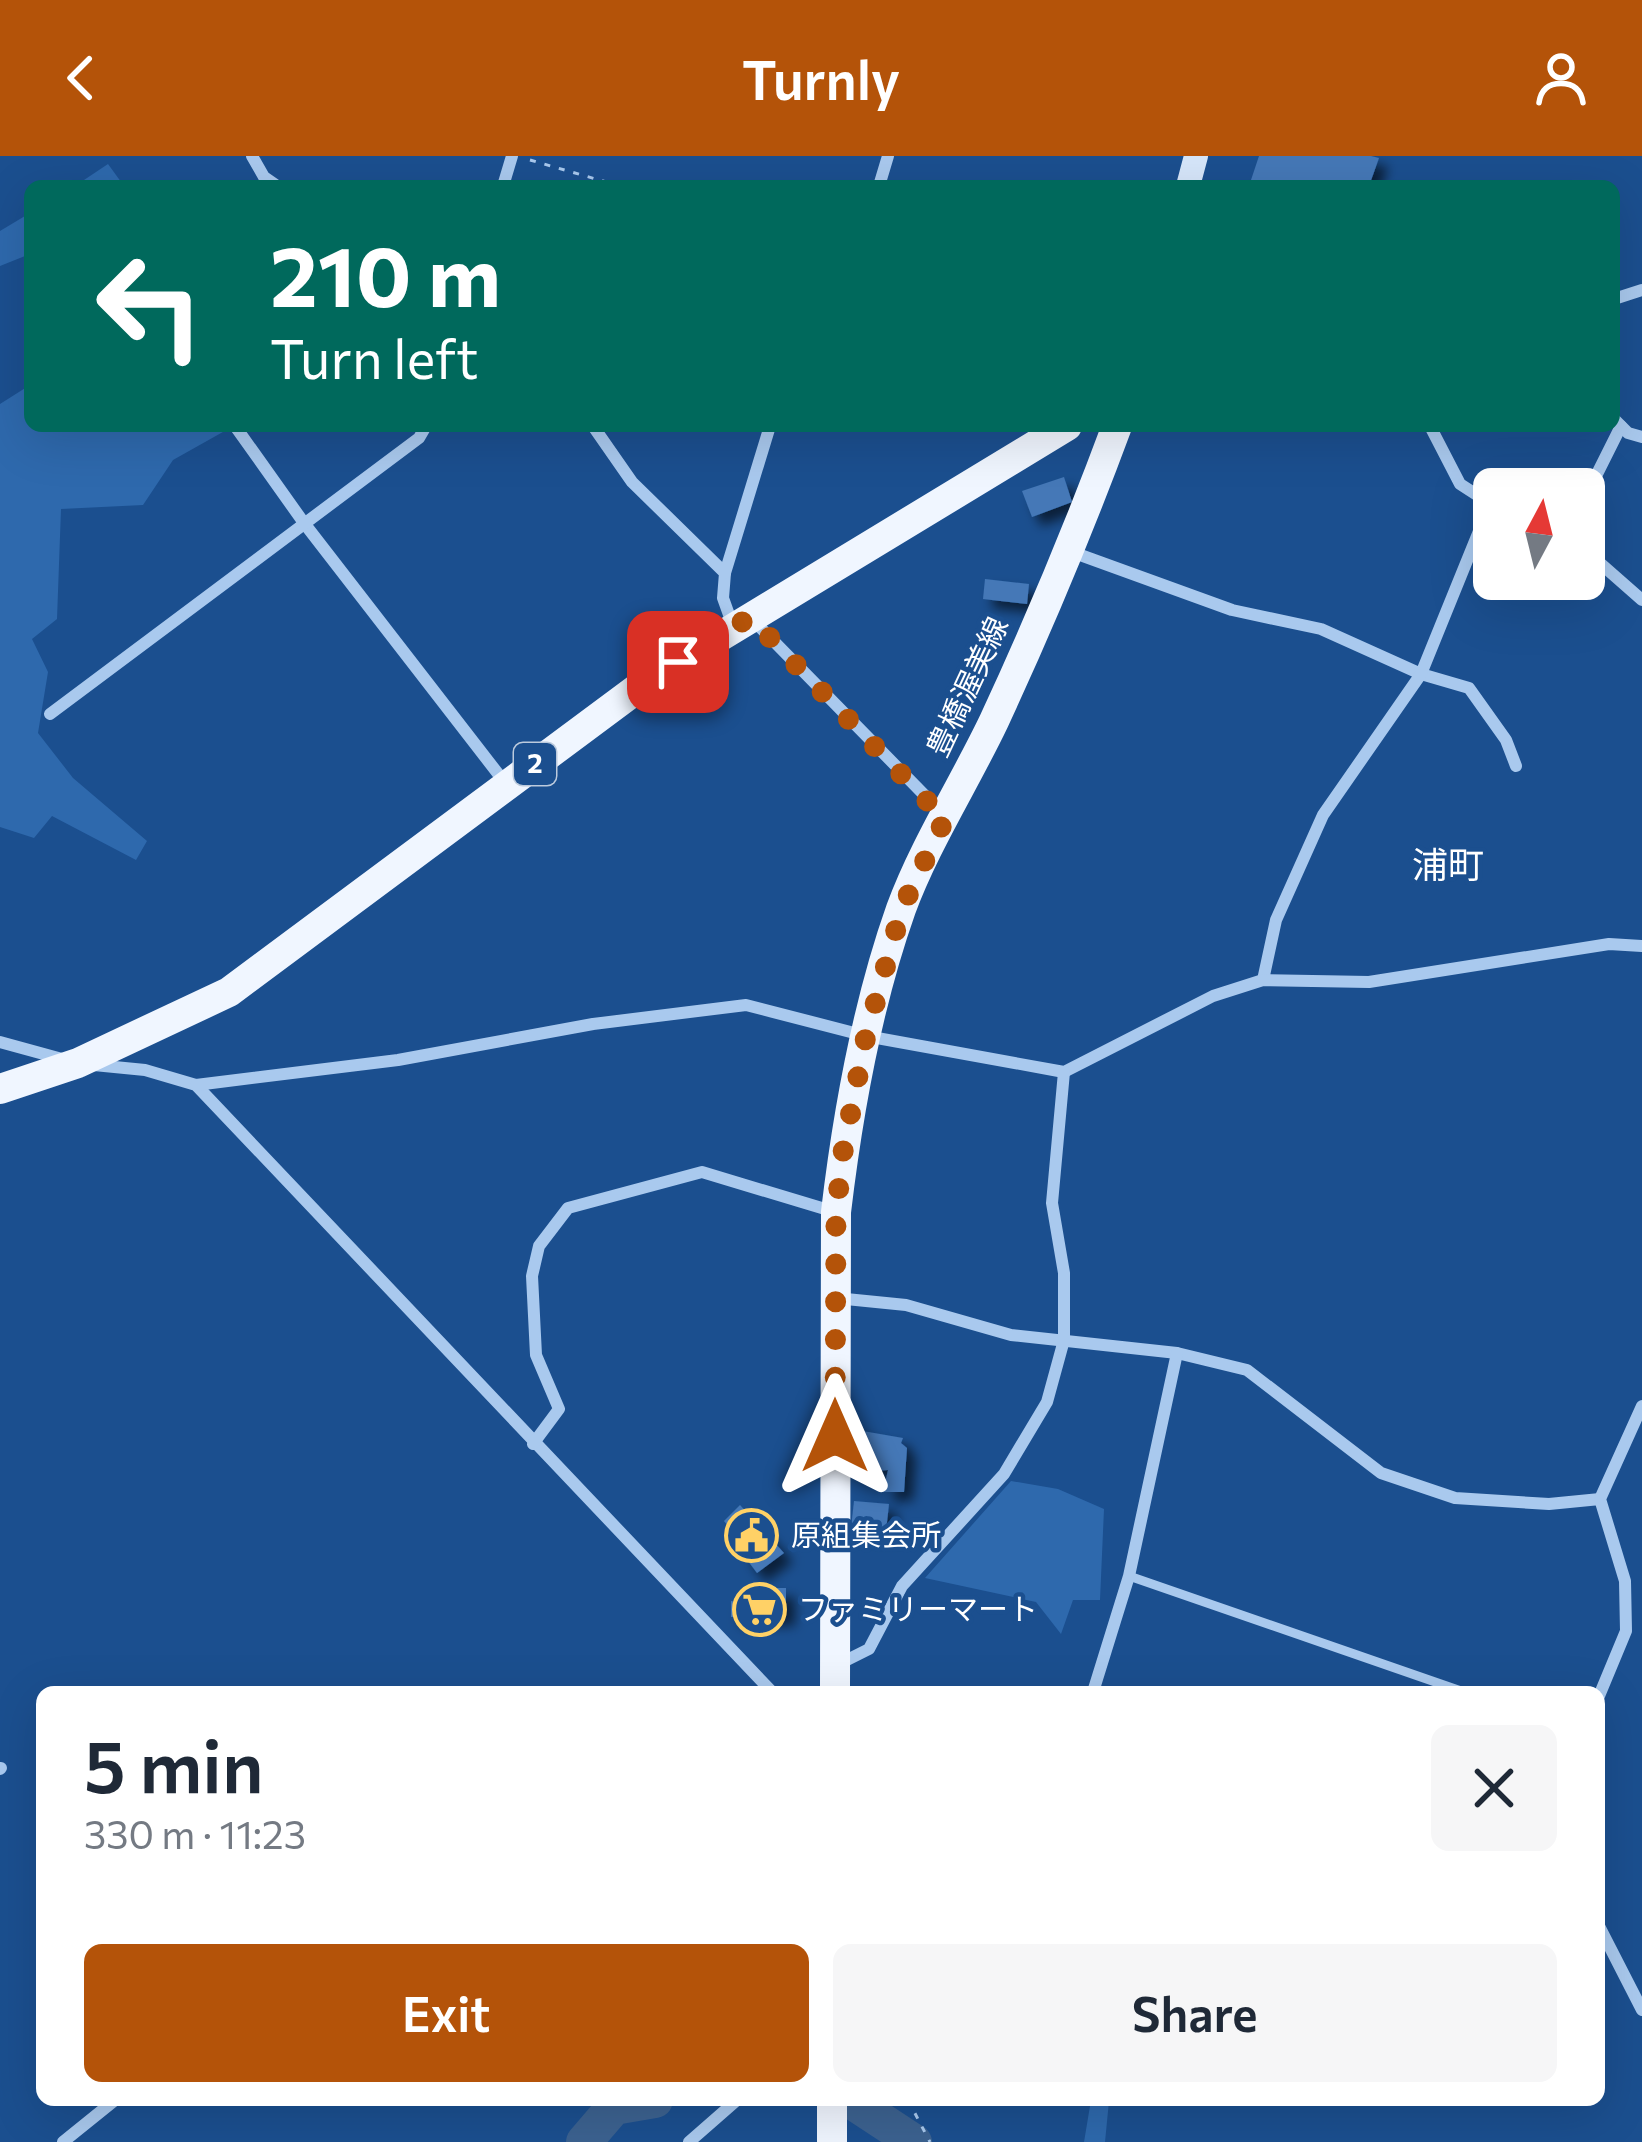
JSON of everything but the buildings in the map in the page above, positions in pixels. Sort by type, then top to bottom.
[{"type":"main road","name":"2","points":[[0,1090],[78,1063],[230,992],[650,679],[1057,432]]},
{"type":"main road","name":"豊橋渥美線","points":[[835,1679],[836,1212],[866,1036],[902,908],[1070,551],[1115,432]]},
{"type":"main road","points":[[832,2106],[832,2142]]},
{"type":"street","points":[[239,432],[507,785]]},
{"type":"street","points":[[50,714],[422,432]]},
{"type":"street","points":[[597,432],[632,482],[725,573]]},
{"type":"street","points":[[768,432],[725,573],[723,598],[742,622],[929,803],[947,815]]},
{"type":"street","points":[[1433,432],[1460,484],[1473,493]]},
{"type":"street","points":[[1598,468],[1613,432]]},
{"type":"street","points":[[1262,980],[1276,920],[1323,815],[1421,674],[1473,550]]},
{"type":"street","points":[[1070,551],[1232,610],[1321,629],[1421,674],[1469,688],[1506,740],[1516,766]]},
{"type":"street","points":[[1605,567],[1642,600]]},
{"type":"street","points":[[0,1042],[78,1063],[145,1070],[196,1085],[398,1060],[592,1024],[746,1005],[866,1036],[1064,1072],[1213,996],[1262,980],[1369,982],[1610,944],[1642,946]]},
{"type":"street","points":[[835,1679],[868,1648],[902,1586],[1004,1474],[1047,1402],[1064,1340],[1064,1273],[1052,1203],[1064,1072]]},
{"type":"street","points":[[196,1085],[766,1686]]},
{"type":"street","points":[[533,1444],[559,1409],[536,1354],[532,1276],[539,1246],[568,1208],[702,1172],[836,1212]]},
{"type":"street","points":[[835,1298],[906,1305],[1011,1335],[1177,1353],[1247,1370],[1381,1473],[1455,1498],[1549,1504],[1600,1499]]},
{"type":"street","points":[[1095,1686],[1129,1576],[1177,1353]]},
{"type":"street","points":[[1603,1686],[1626,1631],[1625,1581],[1600,1499],[1642,1406]]},
{"type":"street","points":[[1605,1939],[1642,2011]]},
{"type":"street","points":[[63,2142],[108,2106]]},
{"type":"street","points":[[688,2142],[730,2106]]},
{"type":"lane","points":[[1129,1576],[1446,1686]]},
{"type":"path","points":[[514,156],[599,180]]},
{"type":"path","points":[[911,2106],[930,2142]]},
{"type":"shaded area","points":[[108,164],[120,180],[84,180]]},
{"type":"shaded area","points":[[24,217],[24,256],[0,266],[0,231]]},
{"type":"shaded area","points":[[24,389],[24,432],[223,432],[173,460],[143,505],[61,509],[57,619],[32,639],[48,672],[38,733],[73,778],[147,841],[136,860],[52,816],[34,838],[0,827],[0,404]]},
{"type":"shaded area","points":[[1011,1481],[1058,1489],[1104,1509],[1100,1600],[1073,1600],[1061,1634],[1036,1602],[925,1578]]},
{"type":"shaded area","points":[[1090,2106],[1109,2106],[1105,2142],[1084,2142]]},
{"type":"waterway","points":[[584,2142],[620,2106]]},
{"type":"waterway","points":[[859,2106],[914,2142]]},
{"type":"place","name":"原組集会所","points":[[752,1536]]},
{"type":"place","name":"ファミリーマート","points":[[759,1610]]},
{"type":"district","name":"浦町","points":[[1448,865]]},
{"type":"route","points":[[678,662],[750,617],[929,803],[947,815],[902,908],[866,1036],[843,1152],[836,1212],[835,1436]]}]
